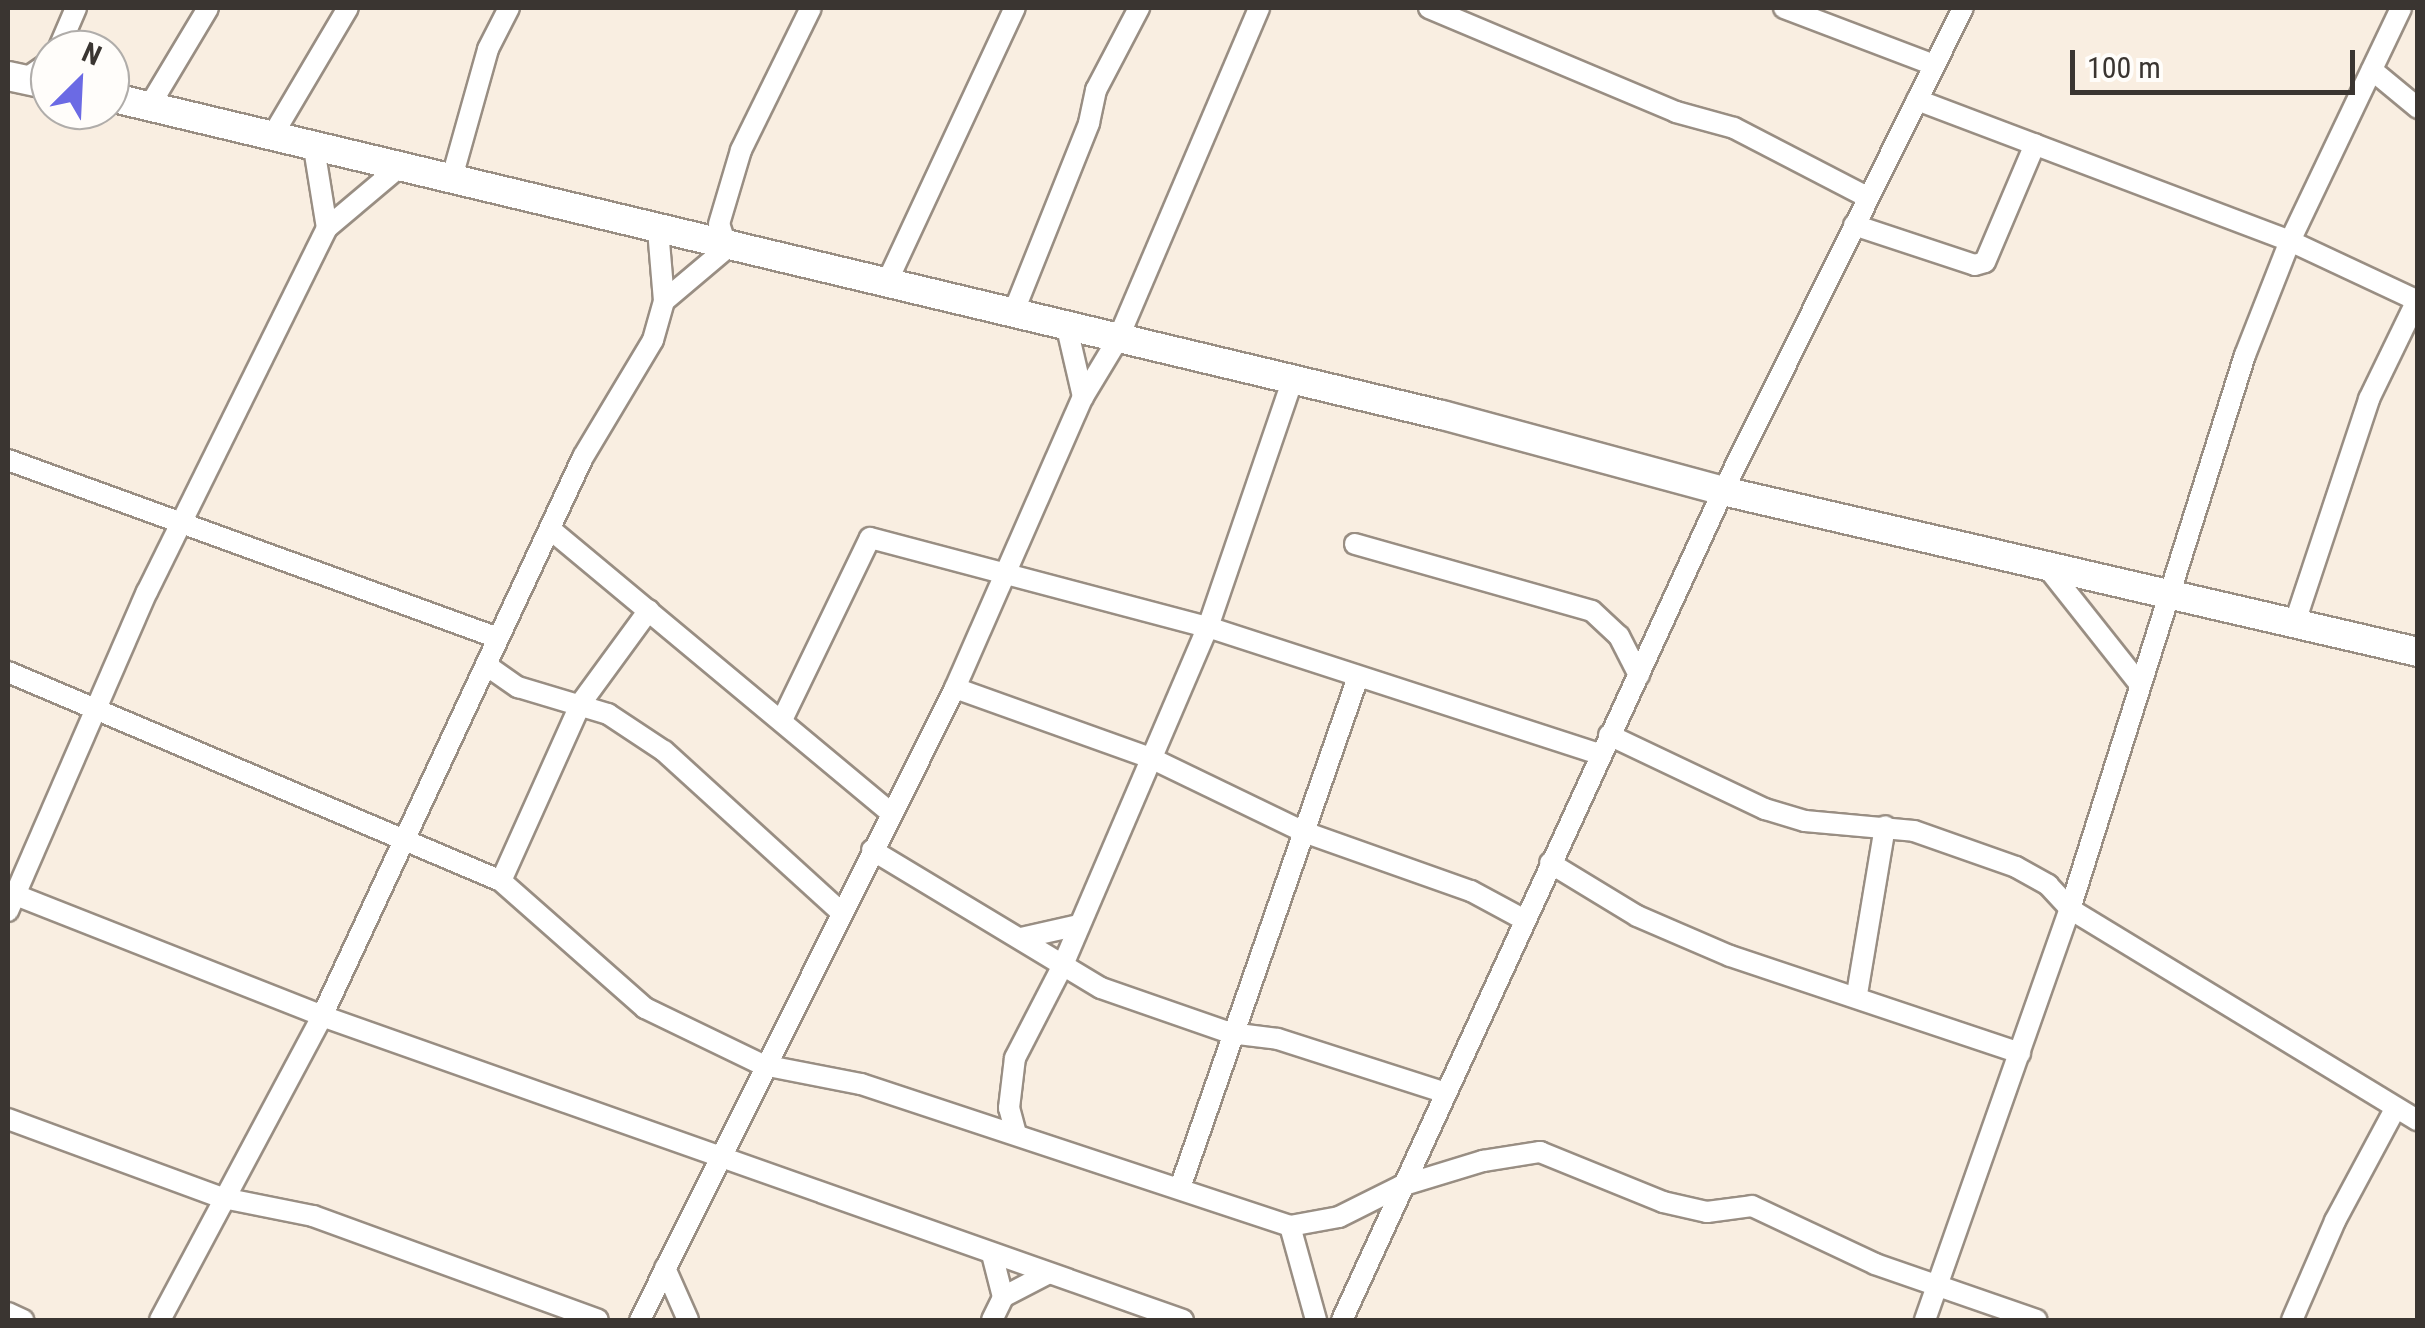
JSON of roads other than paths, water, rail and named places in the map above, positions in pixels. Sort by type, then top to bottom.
[{"type":"street","points":[[150,105],[208,8]]},
{"type":"street","points":[[271,138],[348,8]]},
{"type":"street","points":[[451,181],[488,48],[509,8]]},
{"type":"street","points":[[726,248],[720,224],[741,150],[811,8]]},
{"type":"street","points":[[886,282],[1014,8]]},
{"type":"street","points":[[1012,316],[1096,90],[1139,8]]},
{"type":"street","points":[[640,1320],[839,910],[955,688],[1083,397],[1118,339],[1259,8]]},
{"type":"street","points":[[1429,8],[1661,106],[1734,128],[1868,198]]},
{"type":"street","points":[[1784,8],[1934,65]]},
{"type":"street","points":[[1347,1319],[1442,1092],[1604,744],[1723,491],[1963,8]]},
{"type":"street","points":[[1925,1320],[2070,909],[2167,590],[2245,355],[2290,240],[2401,8]]},
{"type":"street","points":[[2372,70],[2418,108]]},
{"type":"street","points":[[1917,100],[2290,240],[2417,299],[2369,398],[2295,622]]},
{"type":"street","points":[[130,101],[726,248],[886,282],[1012,316],[1292,380],[1723,491],[2167,590],[2418,652]]},
{"type":"street","points":[[1854,225],[1975,265],[1985,262],[2035,144]]},
{"type":"street","points":[[314,148],[326,228]]},
{"type":"street","points":[[398,168],[326,228],[183,520],[10,899],[322,1016],[1182,1320]]},
{"type":"street","points":[[160,1320],[322,1016],[584,457],[642,364],[664,301],[658,230]]},
{"type":"street","points":[[664,301],[726,248]]},
{"type":"street","points":[[1067,328],[1083,397]]},
{"type":"street","points":[[1015,1130],[1010,1108],[1014,1058],[1062,967],[1208,627],[1292,380]]},
{"type":"street","points":[[8,460],[183,520],[498,638]]},
{"type":"street","points":[[550,528],[890,812]]},
{"type":"street","points":[[782,720],[870,538],[1208,627],[1358,677],[1604,744],[1765,810],[1805,821],[1885,826],[1992,856],[2048,885],[2070,909],[2418,1121]]},
{"type":"street","points":[[1355,544],[1592,611],[1620,636],[1639,675]]},
{"type":"street","points":[[2043,562],[2138,682]]},
{"type":"street","points":[[501,882],[581,703],[649,610]]},
{"type":"street","points":[[486,665],[518,687],[581,703],[664,751],[839,910]]},
{"type":"street","points":[[8,672],[403,844],[501,882],[646,1008],[763,1064],[862,1084],[1015,1130],[1290,1226],[1339,1216],[1401,1186],[1516,1152],[1540,1152],[1663,1202],[1706,1212],[1752,1206],[1938,1288],[2037,1320]]},
{"type":"street","points":[[1181,1185],[1230,1033],[1358,677]]},
{"type":"street","points":[[955,688],[1153,759],[1304,832],[1471,891],[1523,919]]},
{"type":"street","points":[[1857,994],[1885,826]]},
{"type":"street","points":[[872,850],[1021,938],[1062,967],[1150,1008],[1230,1033],[1278,1039],[1442,1092]]},
{"type":"street","points":[[1550,863],[1637,916],[1730,956],[1857,994],[2020,1053]]},
{"type":"street","points":[[1021,938],[1079,924]]},
{"type":"street","points":[[2292,1320],[2335,1220],[2395,1109]]},
{"type":"street","points":[[8,1119],[223,1198],[313,1216],[598,1320]]},
{"type":"street","points":[[1290,1226],[1316,1320]]},
{"type":"street","points":[[992,1254],[1003,1298]]},
{"type":"street","points":[[664,1268],[688,1320]]},
{"type":"street","points":[[992,1320],[1003,1298],[1047,1274]]},
{"type":"street","points":[[8,1313],[23,1320]]}]
